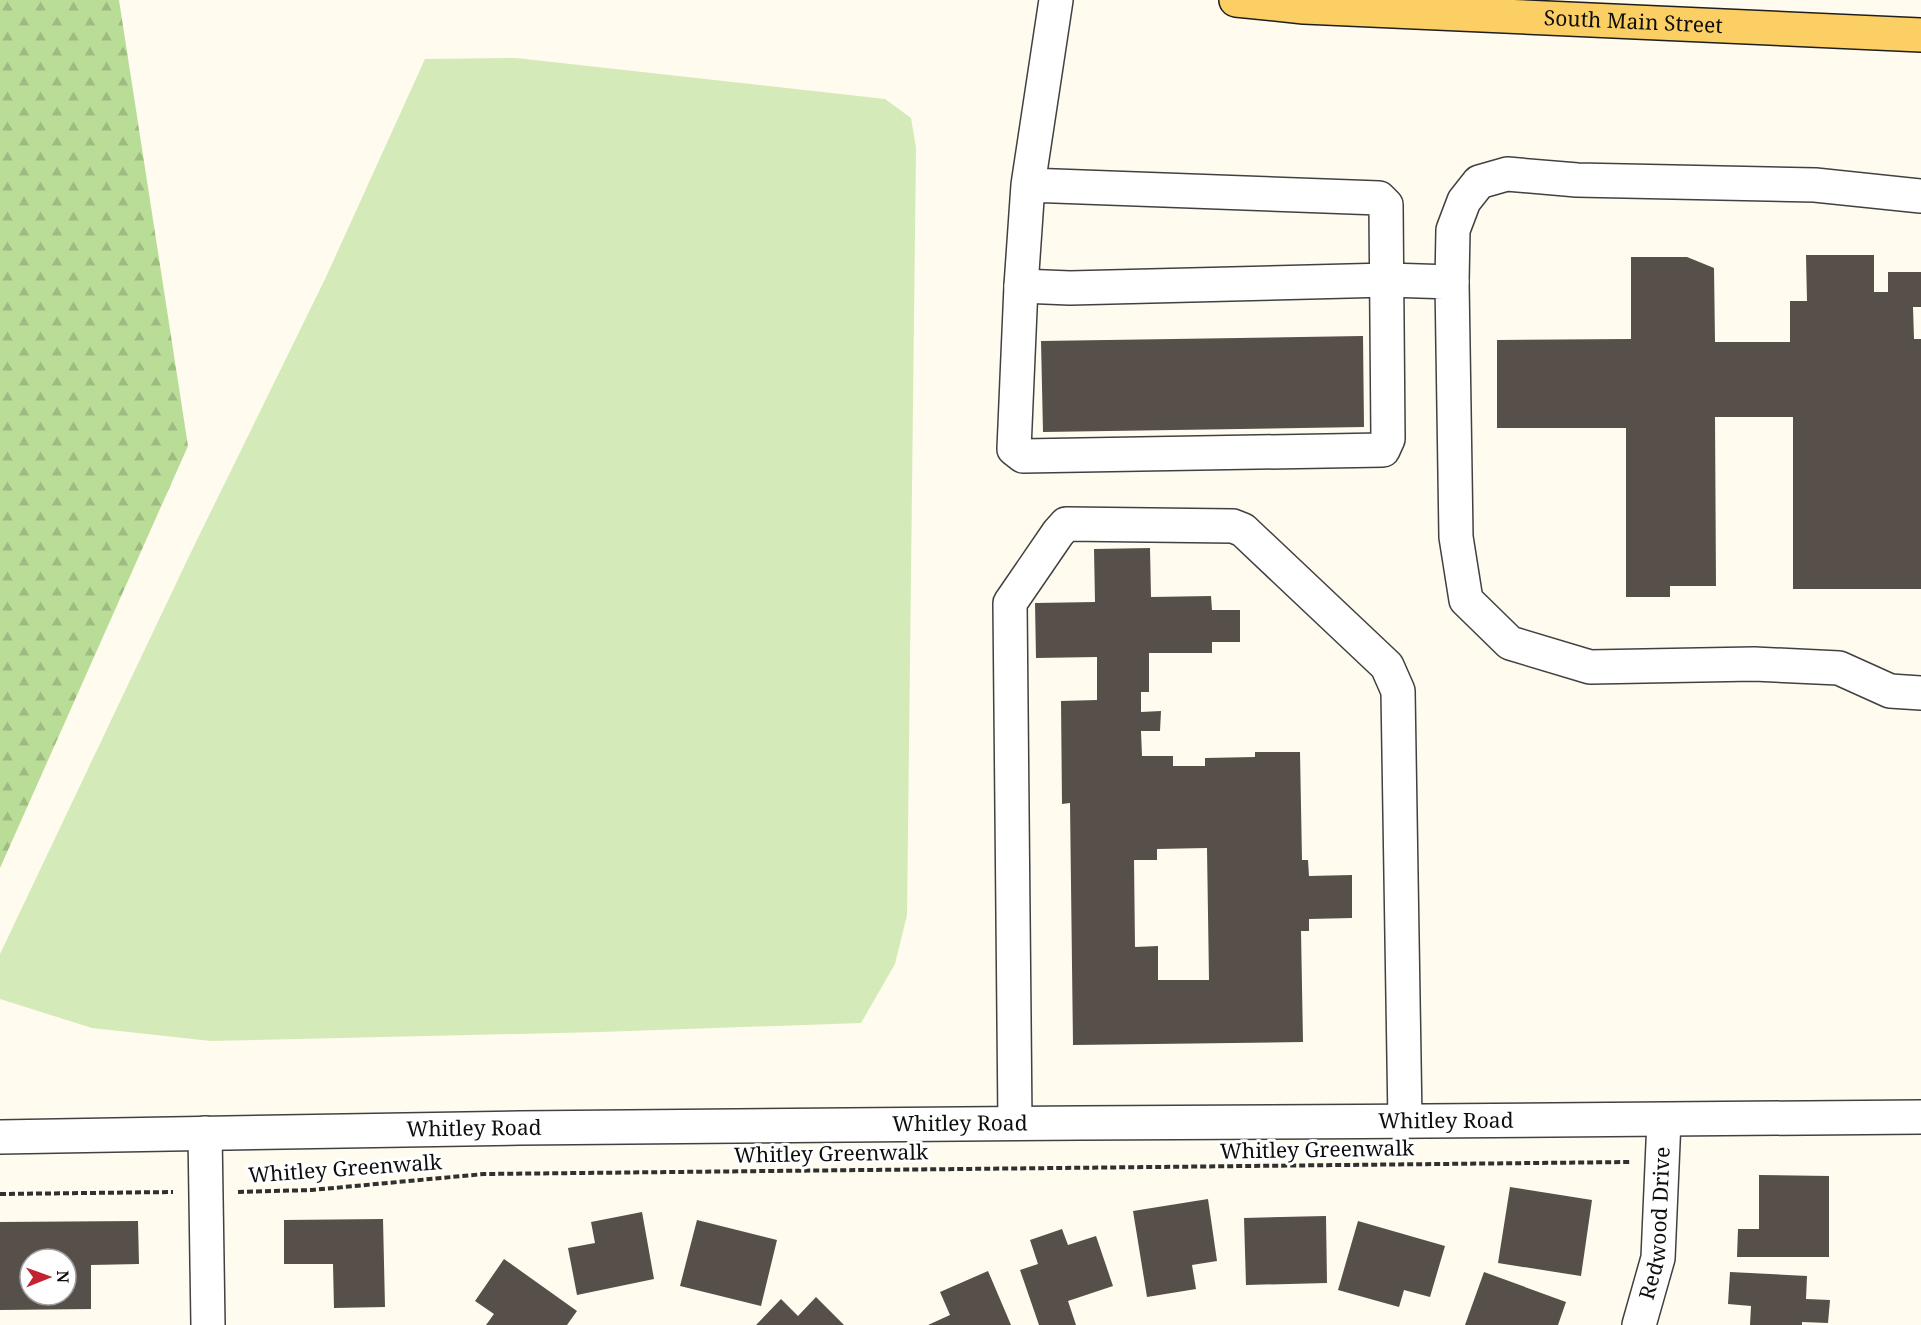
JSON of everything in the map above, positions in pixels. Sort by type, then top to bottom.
[{"type":"main road","name":"South Main Street","points":[[1236,0],[1921,35]]},
{"type":"street","points":[[1028,185],[1379,198],[1386,205],[1388,280],[1388,439],[1383,450],[1023,456],[1014,449],[1028,185],[1056,0]]},
{"type":"street","points":[[1921,196],[1815,185],[1577,180],[1507,174],[1479,182],[1464,201],[1453,230],[1452,282],[1455,537],[1466,600],[1510,643],[1590,667],[1754,664],[1839,668],[1890,691],[1921,693]]},
{"type":"street","points":[[1021,286],[1070,288],[1388,280],[1452,282]]},
{"type":"street","points":[[1015,1123],[1010,603],[1066,524],[1233,526],[1243,530],[1388,666],[1398,691],[1406,1121]]},
{"type":"street","name":"Whitley Road","points":[[0,1137],[1015,1123],[1921,1117]]},
{"type":"street","name":"Redwood Drive","points":[[1638,1325],[1658,1258],[1664,1120]]},
{"type":"street","points":[[206,1133],[208,1325]]},
{"type":"path","name":"Whitley Greenwalk","points":[[0,1194],[312,1190],[484,1174],[1663,1161]]},
{"type":"green space","points":[[0,0],[119,0],[188,446],[0,868]]},
{"type":"green space","points":[[516,58],[885,99],[911,118],[916,148],[907,915],[895,964],[861,1023],[211,1041],[92,1028],[0,999],[0,954],[193,548],[326,277],[425,59]]},
{"type":"building","points":[[1806,255],[1874,255],[1874,292],[1888,292],[1888,272],[1921,272],[1921,307],[1913,307],[1914,339],[1921,339],[1921,589],[1793,589],[1793,417],[1715,417],[1716,586],[1670,586],[1670,597],[1626,597],[1626,428],[1497,428],[1497,340],[1631,339],[1631,257],[1687,257],[1714,268],[1715,342],[1790,342],[1790,301],[1807,301]]},
{"type":"building","points":[[1363,336],[1364,427],[1043,432],[1041,341]]},
{"type":"building","points":[[1150,548],[1151,597],[1211,596],[1212,610],[1240,610],[1240,642],[1212,642],[1212,653],[1149,653],[1149,692],[1141,692],[1141,712],[1161,711],[1160,731],[1141,731],[1142,756],[1173,756],[1173,766],[1205,766],[1205,758],[1255,757],[1255,752],[1300,752],[1302,860],[1308,860],[1309,876],[1352,875],[1352,918],[1309,919],[1309,931],[1301,931],[1303,1042],[1073,1045],[1070,803],[1062,804],[1061,701],[1097,700],[1097,657],[1036,658],[1035,603],[1095,602],[1094,549]],"holes":[[[1207,848],[1209,980],[1158,980],[1158,946],[1135,947],[1134,860],[1157,860],[1157,849]]]},
{"type":"building","points":[[1759,1175],[1829,1176],[1829,1257],[1737,1257],[1738,1229],[1759,1229]]},
{"type":"building","points":[[1510,1187],[1592,1200],[1581,1276],[1498,1263]]},
{"type":"building","points":[[1208,1199],[1217,1261],[1192,1265],[1196,1289],[1147,1297],[1133,1211]]},
{"type":"building","points":[[642,1212],[654,1279],[577,1295],[568,1248],[595,1243],[591,1222]]},
{"type":"building","points":[[1326,1216],[1327,1283],[1246,1285],[1244,1218]]},
{"type":"building","points":[[383,1219],[385,1307],[334,1308],[333,1264],[284,1264],[284,1220]]},
{"type":"building","points":[[697,1220],[777,1240],[761,1306],[680,1286]]},
{"type":"building","points":[[138,1221],[139,1264],[91,1265],[91,1309],[0,1310],[0,1222]]},
{"type":"building","points":[[1358,1221],[1445,1246],[1430,1297],[1404,1290],[1399,1307],[1338,1290]]},
{"type":"building","points":[[1062,1229],[1068,1245],[1096,1236],[1113,1286],[1068,1301],[1076,1325],[1039,1325],[1020,1270],[1038,1264],[1030,1240]]},
{"type":"building","points":[[504,1259],[577,1311],[567,1325],[486,1325],[494,1314],[475,1301]]},
{"type":"building","points":[[988,1271],[1011,1325],[928,1325],[950,1315],[940,1292]]},
{"type":"building","points":[[1484,1272],[1566,1302],[1558,1325],[1465,1325]]},
{"type":"building","points":[[1730,1272],[1807,1276],[1806,1299],[1830,1300],[1828,1323],[1750,1325],[1751,1306],[1728,1304]]},
{"type":"building","points":[[816,1297],[844,1325],[756,1325],[781,1299],[798,1316]]}]
